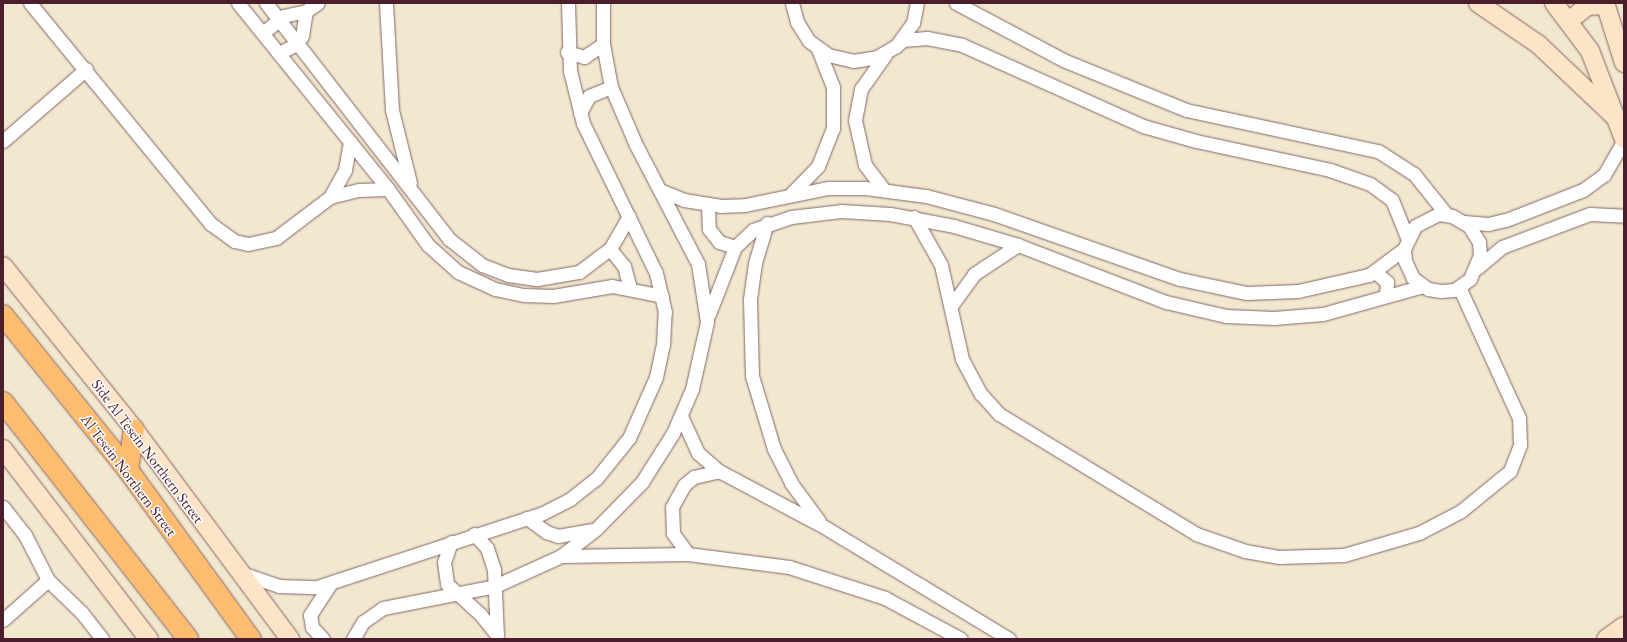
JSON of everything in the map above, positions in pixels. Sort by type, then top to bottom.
[{"type":"main road","name":"Al Tesein Northern Street","points":[[3,315],[128,470],[251,639]]},
{"type":"main road","points":[[3,402],[174,630],[188,639]]},
{"type":"main road","points":[[128,470],[134,429]]},
{"type":"street","points":[[30,3],[86,69],[211,224],[234,241],[248,244],[276,238],[330,197],[359,190],[388,189]]},
{"type":"street","points":[[238,3],[388,189],[437,255],[482,285],[538,296],[605,287],[630,288],[662,296]]},
{"type":"street","points":[[266,3],[459,249],[482,265],[508,275],[536,279],[565,276],[590,266],[610,249],[629,216]]},
{"type":"street","points":[[263,33],[278,18],[306,11],[318,3]]},
{"type":"street","points":[[386,3],[392,110],[412,190]]},
{"type":"street","points":[[240,572],[292,588],[331,583],[474,534],[527,518],[556,507],[584,490],[608,466],[629,438],[647,403],[660,361],[665,328],[662,296],[656,272],[580,113],[568,52],[568,3]]},
{"type":"street","points":[[603,3],[602,44],[612,87],[636,145],[662,191],[698,264],[707,322]]},
{"type":"street","points":[[789,195],[818,166],[833,128],[833,87],[818,49],[802,33],[792,3]]},
{"type":"street","points":[[884,190],[862,158],[855,120],[868,75],[913,23],[917,3]]},
{"type":"street","points":[[956,3],[1063,60],[1186,110],[1378,151],[1414,174],[1446,214],[1464,222],[1488,224],[1506,220],[1583,190],[1604,175],[1624,139],[1590,51],[1570,20],[1554,3]]},
{"type":"street","points":[[1478,3],[1539,45],[1617,119]]},
{"type":"street","points":[[1570,20],[1588,6],[1605,4],[1624,63]]},
{"type":"street","points":[[279,53],[297,42],[306,28],[306,11]]},
{"type":"street","points":[[818,49],[853,61],[892,48],[903,40],[926,38],[962,44],[1143,126],[1196,141],[1330,170],[1370,184],[1392,200],[1406,243],[1409,273],[1423,286],[1441,291],[1459,287],[1477,268],[1502,247],[1590,214],[1624,216]]},
{"type":"street","points":[[568,52],[584,56],[602,44]]},
{"type":"street","points":[[3,141],[86,69]]},
{"type":"street","points":[[580,113],[589,96],[612,87]]},
{"type":"street","points":[[330,197],[345,170],[350,141]]},
{"type":"street","points":[[662,191],[708,205],[745,205],[828,188],[884,190],[926,196],[994,214],[1180,279],[1223,290],[1298,291],[1375,272],[1406,243],[1420,221],[1446,214]]},
{"type":"street","points":[[708,205],[706,221],[711,233],[719,242],[735,247]]},
{"type":"street","points":[[353,639],[363,622],[383,608],[495,586],[561,556],[596,529],[642,482],[681,416],[702,359],[707,322],[718,284],[735,247],[767,223],[841,211],[914,217],[1018,245],[1166,302],[1226,316],[1274,318],[1324,314],[1423,286]]},
{"type":"street","points":[[914,217],[941,265],[951,306],[958,347],[968,371],[981,394],[1009,422],[1196,534],[1250,552],[1312,558],[1391,543],[1437,525],[1483,496],[1504,478],[1514,462],[1521,436],[1519,418],[1459,287]]},
{"type":"street","points":[[1464,222],[1479,242],[1477,268]]},
{"type":"street","points":[[767,223],[757,256],[750,300],[752,376],[767,432],[782,466],[802,499],[826,528]]},
{"type":"street","points":[[951,306],[979,269],[1018,245]]},
{"type":"street","points":[[610,249],[624,266],[630,288]]},
{"type":"street","name":"Side Al Tesein Northern Street","points":[[3,266],[134,429],[290,639]]},
{"type":"street","points":[[1375,272],[1387,282],[1386,296]]},
{"type":"street","points":[[681,416],[698,453],[719,471],[826,528],[1009,639]]},
{"type":"street","points":[[3,449],[149,639]]},
{"type":"street","points":[[688,554],[674,533],[671,520],[674,501],[684,485],[694,477],[719,471]]},
{"type":"street","points":[[3,507],[25,535],[48,580],[82,613],[102,639]]},
{"type":"street","points":[[527,518],[546,532],[558,536],[596,529]]},
{"type":"street","points":[[474,534],[486,548],[495,586],[498,637]]},
{"type":"street","points":[[450,542],[443,570],[447,584],[455,594],[480,614],[498,637]]},
{"type":"street","points":[[561,556],[688,554],[764,562],[838,580],[908,608],[960,639]]},
{"type":"street","points":[[3,620],[48,580]]},
{"type":"street","points":[[323,639],[312,627],[310,615],[331,583]]},
{"type":"street","points":[[1606,639],[1624,626]]}]
